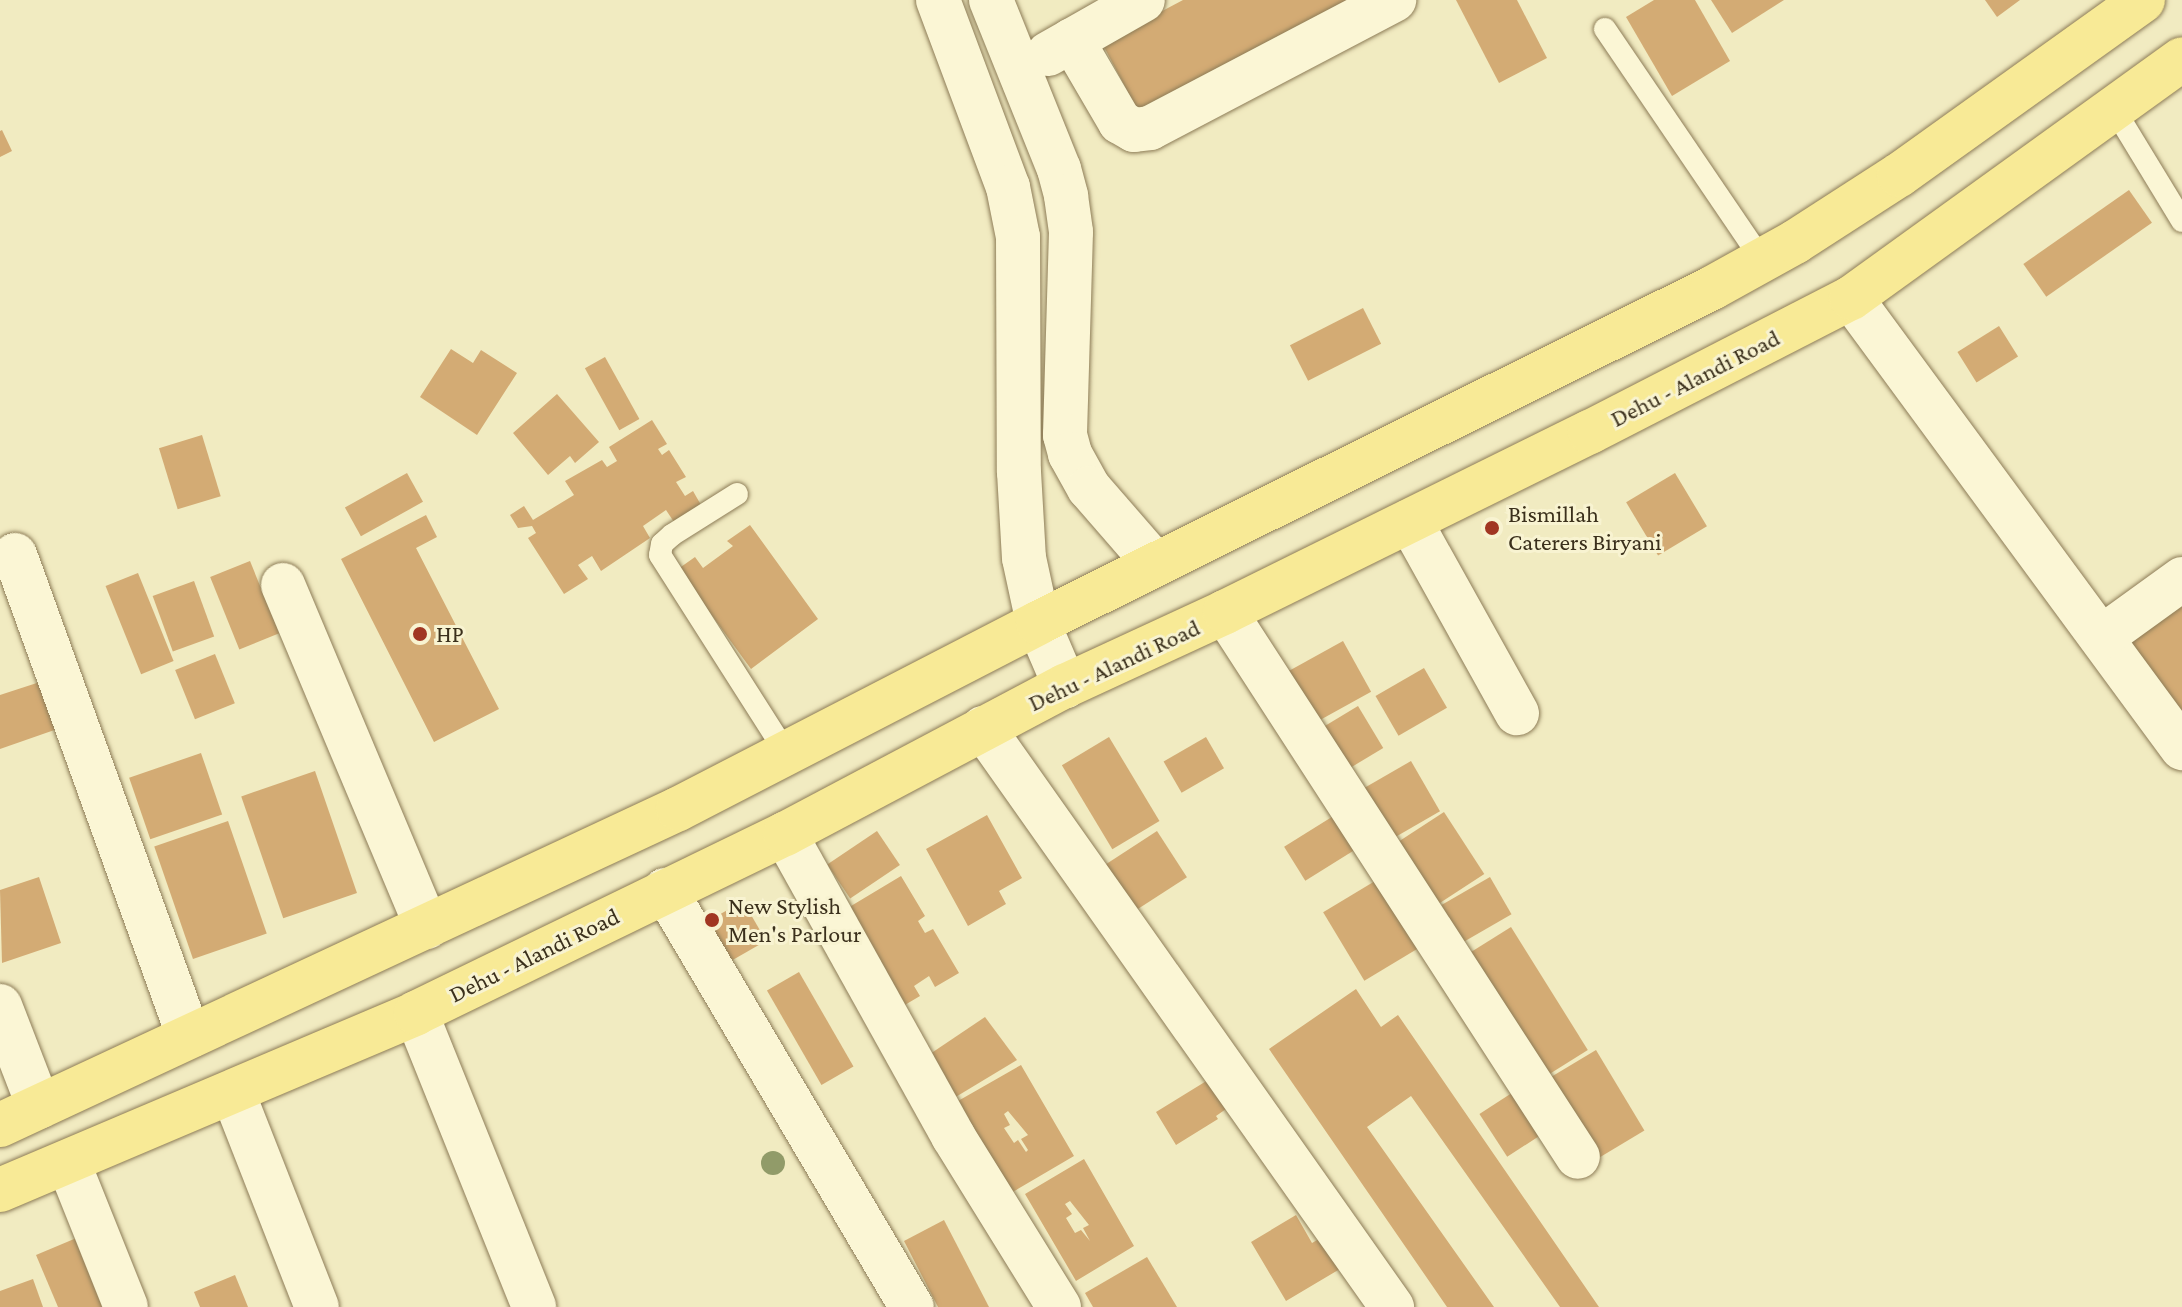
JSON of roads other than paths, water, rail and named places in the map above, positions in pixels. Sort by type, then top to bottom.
[{"type":"main road","points":[[0,1125],[678,809],[1038,623],[1762,260],[1899,175],[2143,0]]},
{"type":"main road","name":"Dehu - Alandi Road","points":[[0,1190],[416,1013],[785,834],[1065,686],[1410,521],[1851,298],[2182,59]]},
{"type":"street","points":[[938,0],[1008,187],[1018,237],[1019,472],[1024,558],[1038,623],[1065,686]]},
{"type":"street","points":[[1019,70],[1143,0]]},
{"type":"street","points":[[1072,40],[1120,122],[1134,130],[1150,128],[1394,0]]},
{"type":"street","points":[[1000,4],[1019,70],[1066,196],[1071,232],[1065,435],[1070,454],[1089,488],[1155,564]]},
{"type":"street","points":[[1851,298],[2182,748]]},
{"type":"street","points":[[1410,521],[1517,713]]},
{"type":"street","points":[[15,555],[189,1037]]},
{"type":"street","points":[[2102,637],[2182,579]]},
{"type":"street","points":[[283,585],[427,927]]},
{"type":"street","points":[[1225,612],[1578,1157]]},
{"type":"street","points":[[983,728],[1392,1307]]},
{"type":"street","points":[[785,834],[953,1136],[1059,1307]]},
{"type":"street","points":[[665,890],[912,1307]]},
{"type":"street","points":[[0,1006],[39,1107]]},
{"type":"street","points":[[416,1013],[534,1307]]},
{"type":"street","points":[[233,1093],[317,1307]]},
{"type":"street","points":[[68,1162],[126,1307]]},
{"type":"lane","points":[[1605,29],[1762,260]]},
{"type":"lane","points":[[2114,109],[2182,221]]},
{"type":"lane","points":[[737,494],[672,535],[662,544],[660,555],[786,753]]},
{"type":"place","name":"Bismillah Caterers Biryani","points":[[1492,528]]},
{"type":"place","name":"HP","points":[[420,634]]},
{"type":"place","name":"New Stylish Men's Parlour","points":[[712,920]]}]
